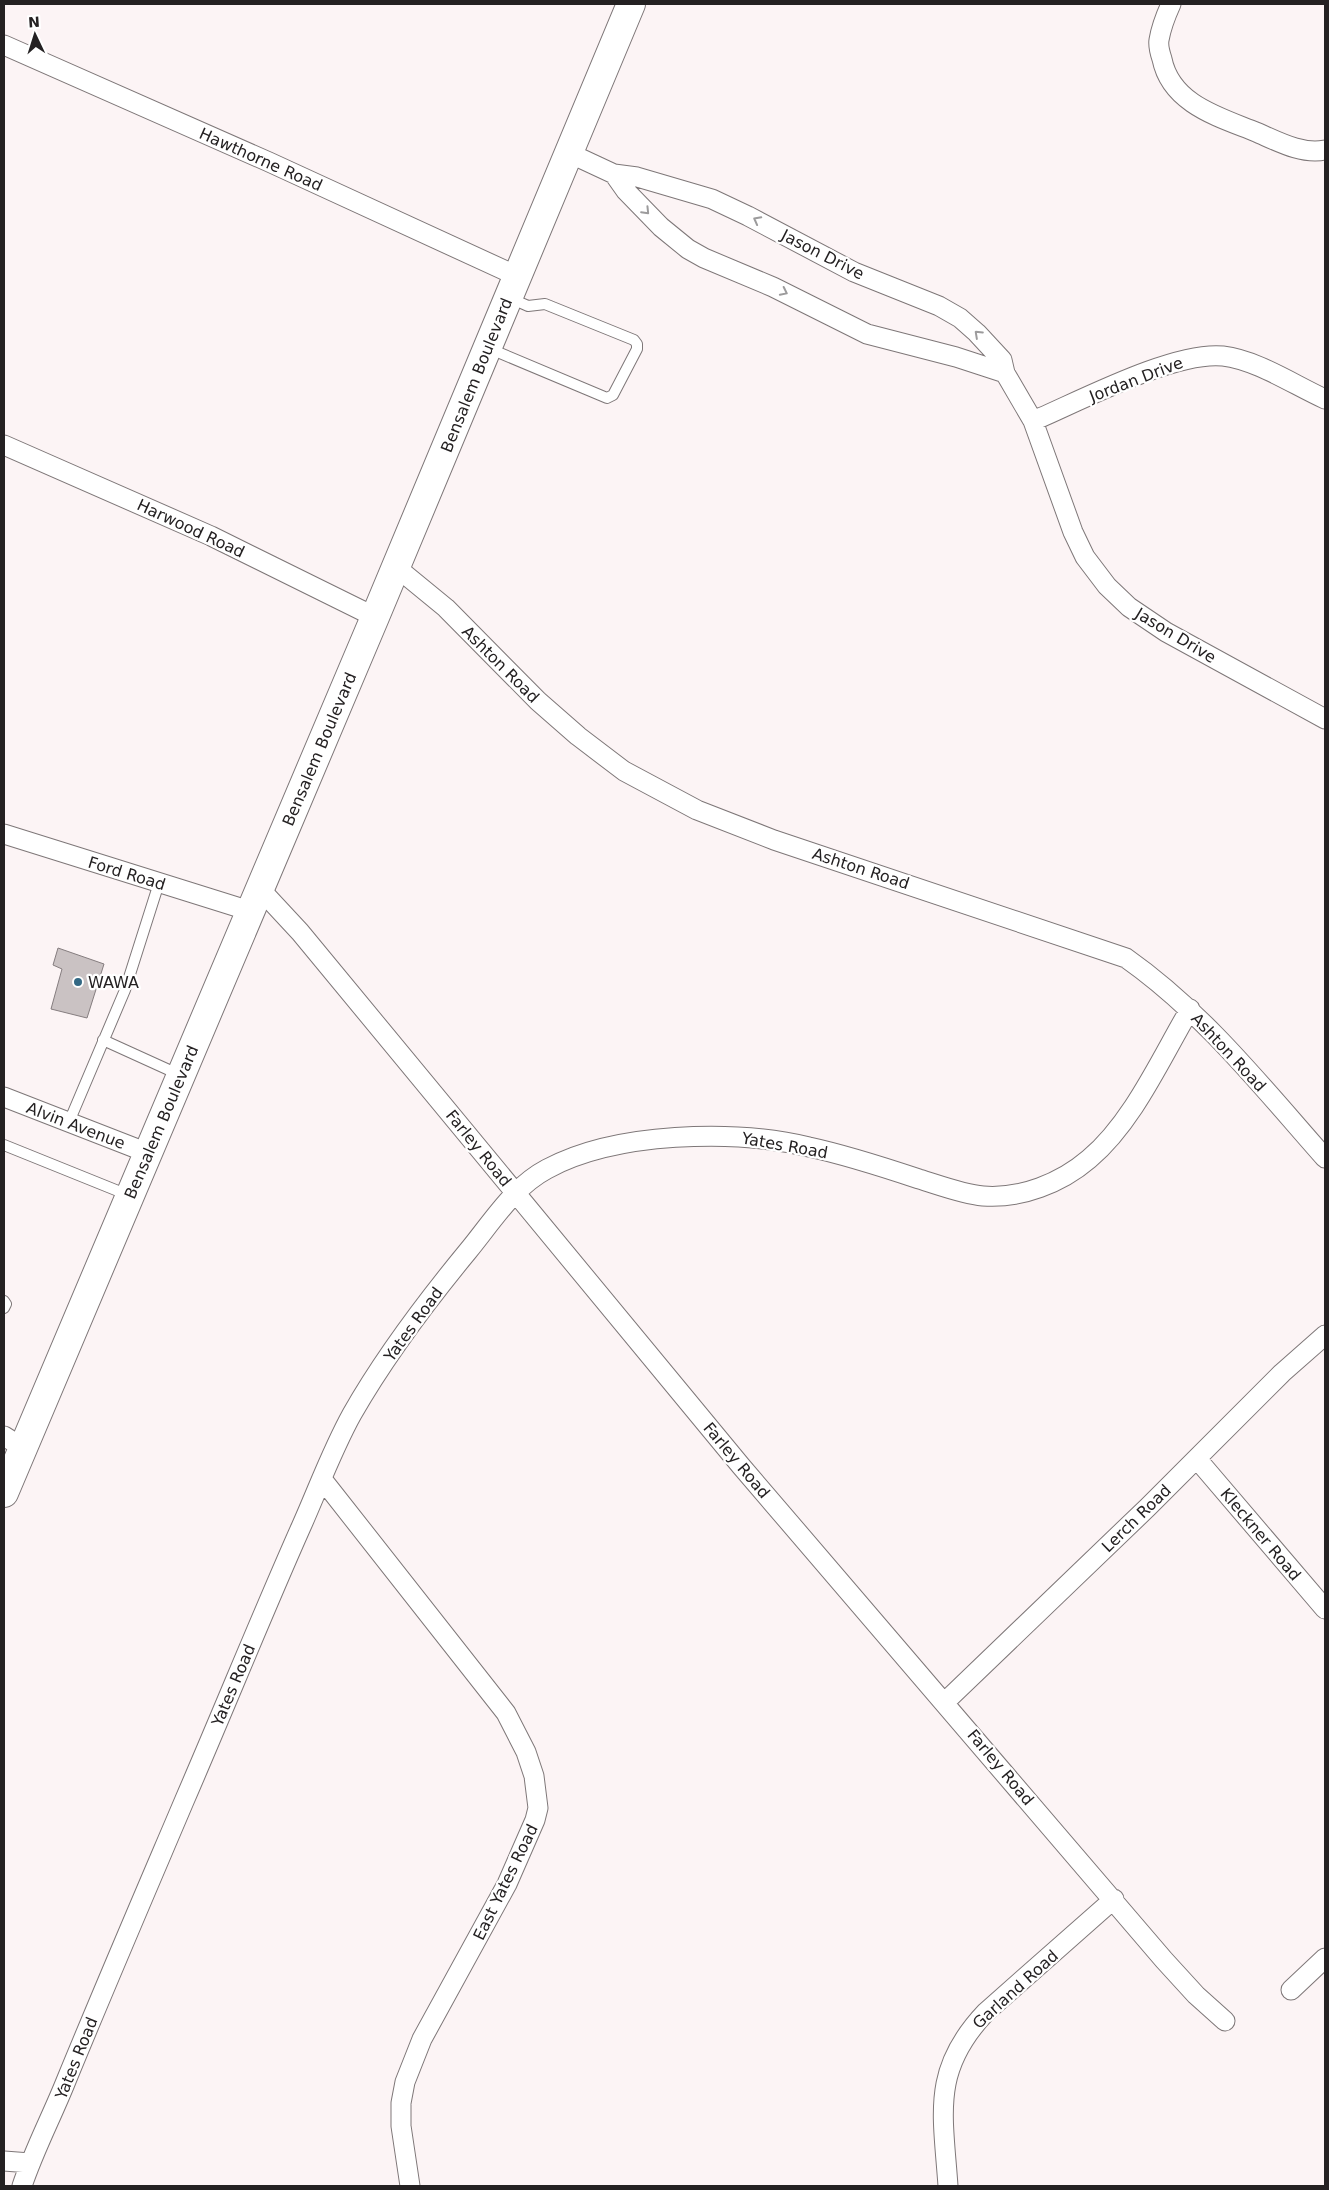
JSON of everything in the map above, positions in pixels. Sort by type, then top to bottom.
[{"type":"main road","name":"Bensalem Boulevard","points":[[4,1492],[13,1442],[130,1196],[375,617],[631,4]]},
{"type":"street","points":[[1171,4],[1159,40],[1159,48],[1167,74],[1186,100],[1212,114],[1285,144],[1310,151],[1325,150]]},
{"type":"street","name":"Hawthorne Road","points":[[4,45],[261,158],[512,287]]},
{"type":"street","name":"Jason Drive","points":[[569,153],[614,174],[637,177],[712,199],[854,272],[939,306],[960,318],[994,349],[1002,360],[1006,373],[1033,421],[1073,532],[1085,557],[1107,586],[1129,607],[1166,632],[1325,719]]},
{"type":"street","name":"Jason Drive","points":[[614,174],[626,191],[662,227],[704,258],[773,286],[867,334],[956,357],[1006,373]]},
{"type":"street","name":"Jordan Drive","points":[[1033,421],[1160,367],[1201,356],[1223,356],[1243,360],[1325,399]]},
{"type":"street","name":"Harwood Road","points":[[4,445],[211,536],[375,617]]},
{"type":"street","name":"Ashton Road","points":[[396,567],[446,608],[538,701],[624,771],[697,810],[774,840],[1126,958],[1159,982],[1190,1009],[1325,1158]]},
{"type":"street","name":"Ford Road","points":[[4,834],[159,884],[255,900]]},
{"type":"street","name":"Farley Road","points":[[255,900],[300,932],[741,1466],[1190,1988],[1225,2021]]},
{"type":"street","name":"Yates Road","points":[[30,2163],[350,1417],[378,1372],[454,1267],[515,1192],[528,1180],[547,1169],[567,1160],[600,1150],[640,1142],[734,1136],[762,1138],[809,1147],[975,1195],[1006,1196],[1026,1192],[1070,1173],[1108,1141],[1128,1115],[1190,1009]]},
{"type":"street","name":"Alvin Avenue","points":[[5,1101],[68,1122],[148,1153]]},
{"type":"street","name":"Lerch Road","points":[[945,1702],[1197,1459],[1282,1373],[1325,1335]]},
{"type":"street","name":"Kleckner Road","points":[[1197,1459],[1325,1609]]},
{"type":"street","name":"East Yates Road","points":[[322,1479],[506,1713],[526,1752],[538,1797],[535,1820],[506,1884],[465,1963],[422,2039],[405,2082],[400,2102],[400,2126],[410,2186]]},
{"type":"street","name":"Garland Road","points":[[948,2186],[944,2089],[957,2048],[970,2028],[986,2012],[1114,1899]]},
{"type":"street","points":[[1291,1990],[1325,1958]]},
{"type":"street","points":[[4,2160],[30,2163],[22,2186]]},
{"type":"lane","points":[[488,347],[607,398],[613,395],[637,349],[634,340],[545,304],[528,306],[512,287]]},
{"type":"lane","points":[[68,1122],[124,990],[159,884]]},
{"type":"lane","points":[[104,1040],[181,1076]]},
{"type":"lane","points":[[4,1145],[130,1196]]},
{"type":"lane","points":[[4,1301],[6,1304],[4,1308]]},
{"type":"building","name":"WAWA","points":[[58,948],[104,964],[87,1018],[51,1009],[62,969],[53,965]]},
{"type":"place","name":"WAWA","points":[[78,982]]}]
